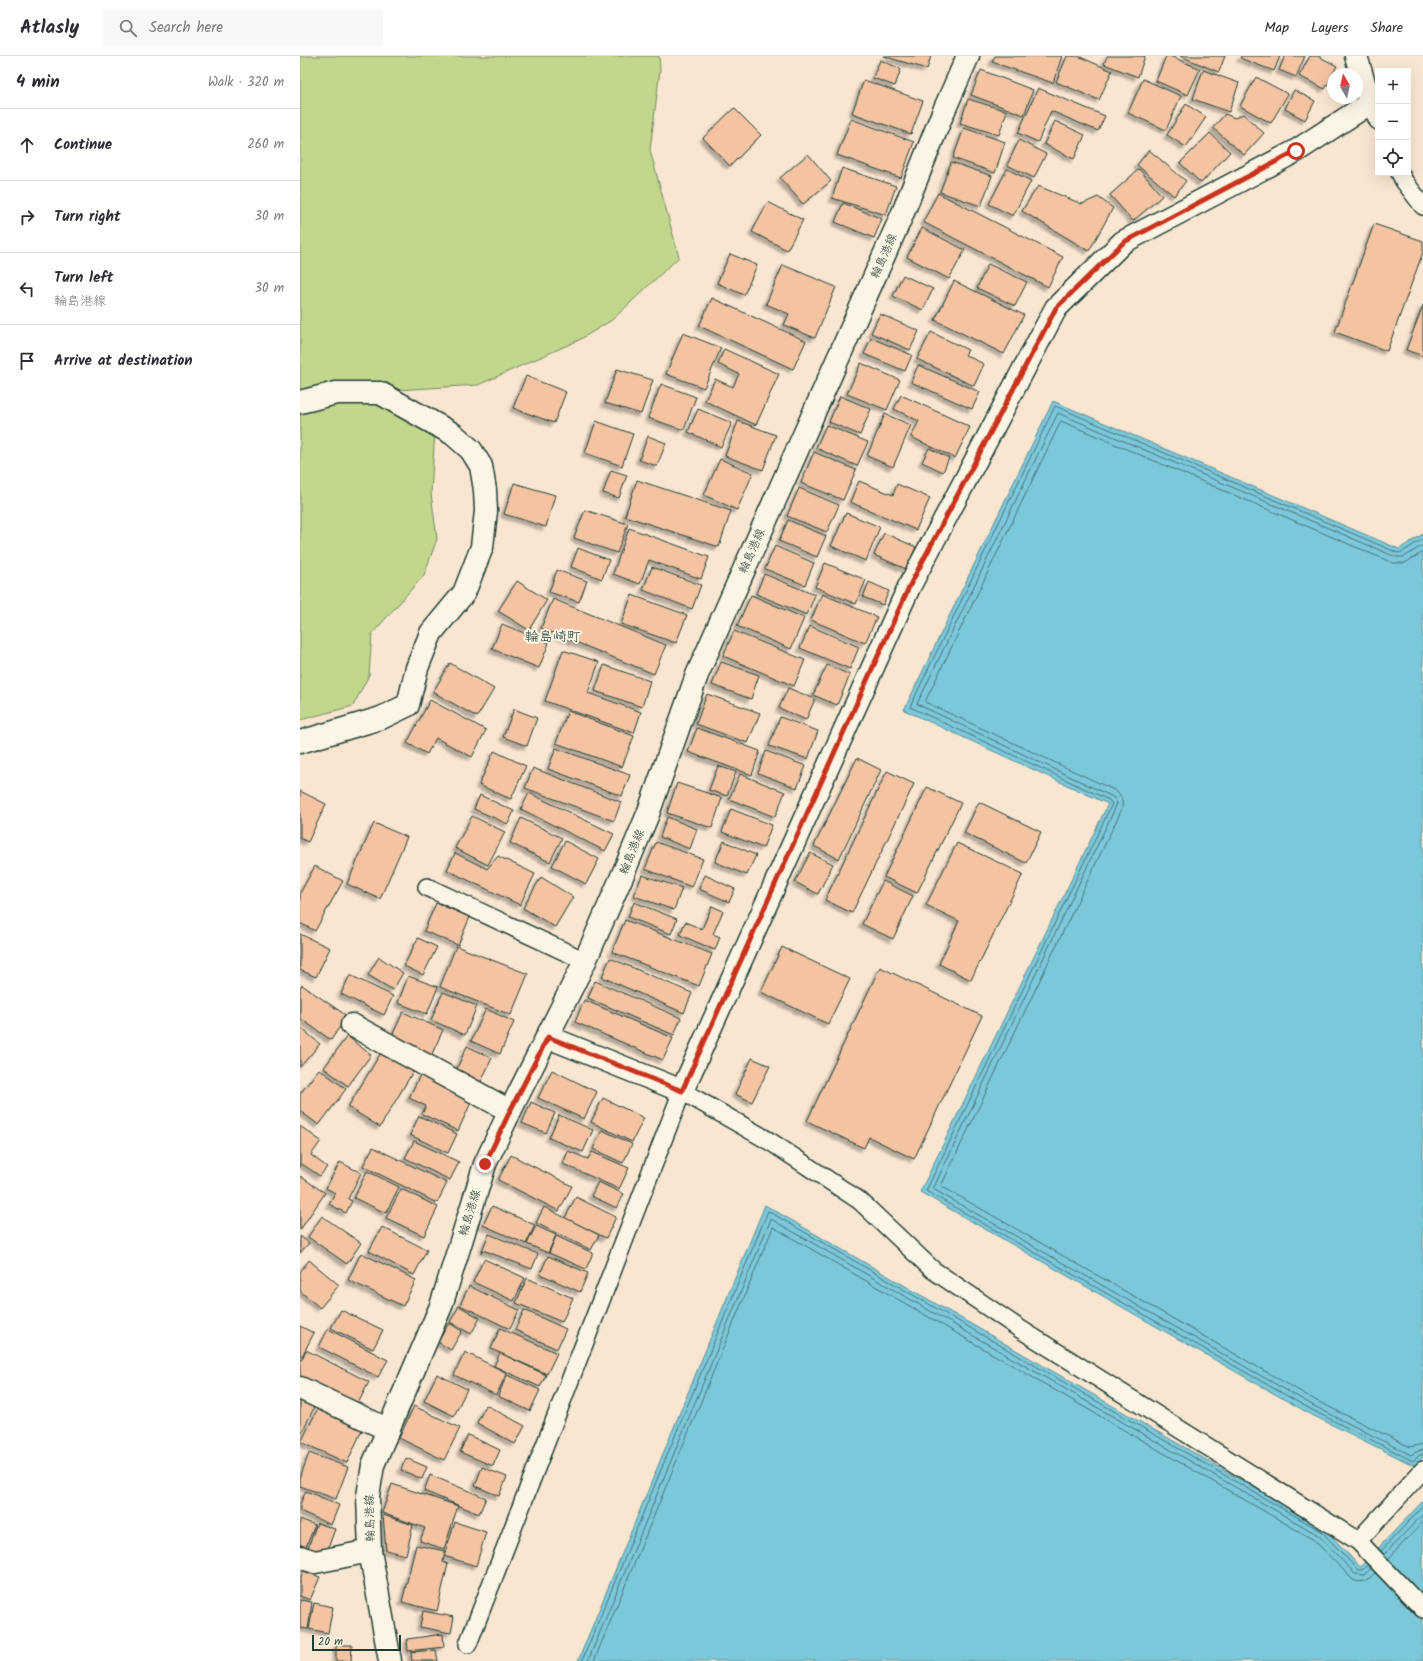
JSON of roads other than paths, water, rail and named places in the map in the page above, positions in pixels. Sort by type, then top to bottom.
[{"type":"street","name":"輪島港線","points":[[390,1661],[370,1551],[368,1496],[373,1465],[441,1306],[485,1164],[585,961],[624,874],[648,814],[696,675],[902,215],[942,115],[968,56]]},
{"type":"street","points":[[548,1037],[682,1091],[909,587],[1056,308],[1124,242],[1296,151],[1374,112],[1356,56]]},
{"type":"street","points":[[300,402],[336,393],[380,393],[453,434],[471,450],[482,466],[486,511],[482,548],[464,593],[431,633],[417,668],[408,705],[381,718],[300,742]]},
{"type":"street","points":[[352,1025],[510,1111]]},
{"type":"street","points":[[300,1388],[389,1430]]},
{"type":"street","points":[[300,1557],[315,1562],[370,1551]]},
{"type":"lane","points":[[1402,176],[1423,206]]},
{"type":"lane","points":[[427,887],[585,961]]},
{"type":"lane","points":[[468,1644],[682,1091],[771,1142],[860,1201],[933,1270],[1020,1329],[1358,1542],[1423,1609]]},
{"type":"lane","points":[[1358,1542],[1423,1470]]},
{"type":"water","points":[[1053,401],[1399,549],[1423,534],[1423,1457],[1415,1466],[1310,1414],[920,1192],[1108,804],[904,710]]},
{"type":"water","points":[[765,1205],[1324,1528],[1360,1567],[1423,1501],[1423,1661],[578,1661]]},
{"type":"district","name":"輪島崎町","points":[[553,637]]}]
